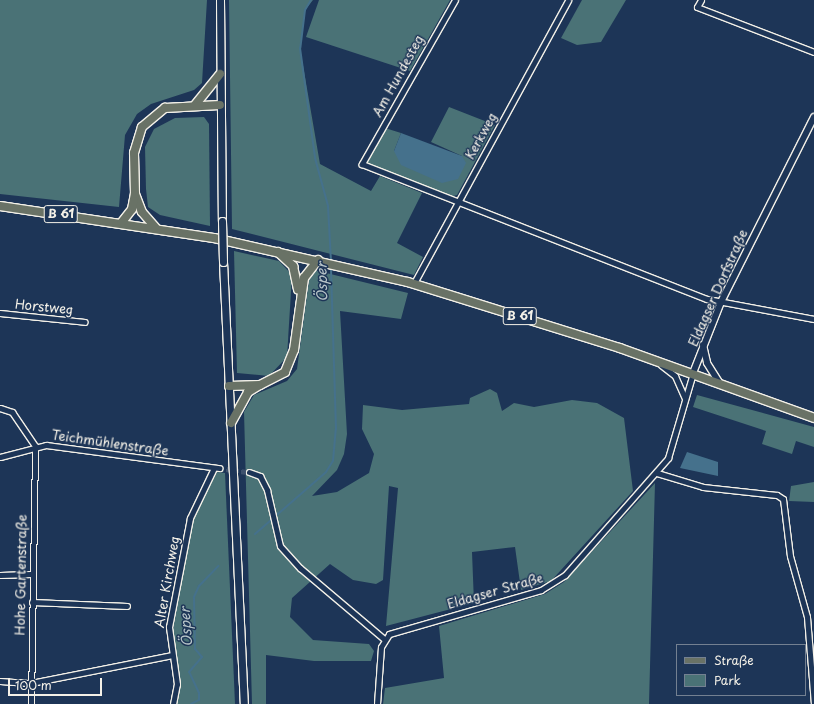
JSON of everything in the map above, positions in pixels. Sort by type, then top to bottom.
[{"type":"main road","points":[[220,0],[220,105],[223,262],[244,704]]},
{"type":"main road","points":[[195,105],[220,74]]},
{"type":"main road","points":[[122,222],[132,210],[135,194],[135,146],[142,126],[165,108],[195,105],[220,105]]},
{"type":"main road","points":[[135,194],[142,212],[156,228]]},
{"type":"main road","name":"B 61","points":[[0,206],[156,228],[278,251],[414,283],[656,360],[814,418]]},
{"type":"main road","points":[[278,251],[293,266],[299,297]]},
{"type":"main road","points":[[231,423],[248,392],[260,385],[277,379],[291,361],[299,297],[307,270],[320,261]]},
{"type":"main road","points":[[229,386],[260,385]]},
{"type":"street","name":"Am Hundesteg","points":[[455,0],[362,164],[457,202]]},
{"type":"street","name":"Kerkweg","points":[[414,283],[568,0]]},
{"type":"street","points":[[701,0],[697,7],[814,52]]},
{"type":"street","name":"Eldagser Dorfstraße","points":[[657,473],[668,458],[692,373],[721,302],[814,117]]},
{"type":"street","points":[[457,202],[721,302],[814,319]]},
{"type":"street","name":"Horstweg","points":[[0,313],[85,322]]},
{"type":"street","points":[[703,345],[707,363],[719,382]]},
{"type":"street","points":[[656,360],[675,376],[686,398]]},
{"type":"street","points":[[0,408],[12,412],[35,446]]},
{"type":"street","name":"Teichmühlenstraße","points":[[0,457],[35,446],[216,468]]},
{"type":"street","name":"Hohe Gartenstraße","points":[[31,704],[31,574],[35,446]]},
{"type":"street","name":"Alter Kirchweg","points":[[173,704],[177,684],[168,627],[190,518],[216,468]]},
{"type":"street","points":[[249,472],[260,476],[273,513],[280,546],[300,568],[384,639],[377,704]]},
{"type":"street","points":[[657,473],[703,487],[777,495],[783,498],[790,556],[807,617],[814,704]]},
{"type":"street","name":"Eldagser Straße","points":[[384,639],[417,625],[554,585],[657,473]]},
{"type":"street","points":[[0,575],[31,574]]},
{"type":"street","points":[[32,602],[126,606]]},
{"type":"street","points":[[0,682],[31,683],[172,655]]},
{"type":"green space","points":[[0,0],[207,0],[202,83],[194,90],[151,104],[137,114],[125,135],[119,207],[0,194]]},
{"type":"green space","points":[[229,0],[313,0],[305,10],[300,48],[320,164],[371,191],[380,176],[422,193],[397,243],[423,257],[414,275],[232,229]]},
{"type":"green space","points":[[319,0],[450,0],[410,71],[306,37]]},
{"type":"green space","points":[[582,0],[626,0],[601,42],[577,45],[561,38]]},
{"type":"green space","points":[[449,107],[495,125],[457,195],[449,197],[366,162],[385,128],[401,133],[394,151],[462,156],[431,142]]},
{"type":"green space","points":[[204,117],[209,124],[210,226],[160,215],[148,207],[146,189],[145,147],[154,129],[175,118]]},
{"type":"green space","points":[[234,251],[279,261],[292,275],[287,357],[269,376],[237,373]]},
{"type":"green space","points":[[314,270],[408,293],[401,319],[340,311],[347,434],[344,454],[337,470],[312,496],[337,492],[369,473],[374,454],[362,429],[363,405],[402,410],[469,404],[470,398],[490,389],[497,393],[502,411],[514,403],[534,407],[572,400],[597,403],[624,418],[633,491],[551,581],[521,590],[515,547],[472,552],[474,603],[386,626],[398,488],[389,486],[383,580],[376,584],[353,580],[330,564],[292,598],[290,617],[313,640],[369,644],[374,651],[371,661],[314,661],[266,655],[266,704],[252,704],[244,412],[254,395],[287,381],[297,369],[309,280]]},
{"type":"green space","points":[[697,395],[814,427],[814,447],[796,441],[792,454],[762,444],[766,431],[693,407]]},
{"type":"green space","points":[[217,472],[225,473],[235,704],[175,704],[173,630],[193,518]]},
{"type":"green space","points":[[814,482],[814,502],[789,501],[791,486]]},
{"type":"green space","points":[[655,483],[649,704],[383,704],[385,688],[444,678],[439,626],[545,594],[564,582]]},
{"type":"water","points":[[401,133],[462,156],[466,163],[458,179],[442,183],[401,165],[394,151]]},
{"type":"water","points":[[687,452],[718,462],[718,476],[680,468]]},
{"type":"waterway","name":"Ösper","points":[[311,0],[305,10],[300,48],[315,158],[328,206],[331,261]]},
{"type":"waterway","name":"Ösper","points":[[255,534],[326,472],[333,461],[336,429],[331,268]]},
{"type":"waterway","name":"Ösper","points":[[191,704],[199,700],[199,693],[189,672],[202,657],[195,649],[194,597],[199,586],[218,566]]},
{"type":"tunnel","points":[[219,468],[249,472]]}]
